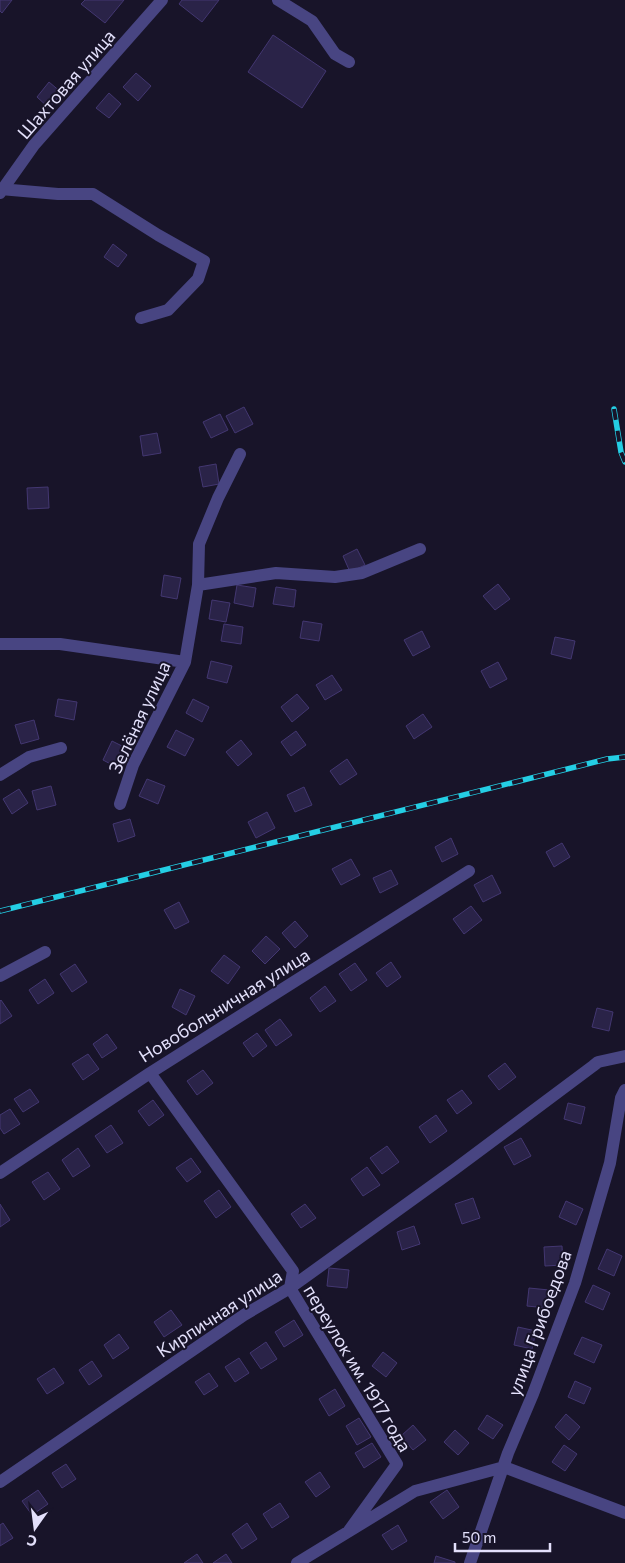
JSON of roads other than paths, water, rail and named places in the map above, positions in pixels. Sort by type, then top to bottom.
[{"type":"street","name":"Шахтовая улица","points":[[1,191],[34,145],[162,0]]},
{"type":"street","points":[[278,0],[312,21],[336,54],[349,62]]},
{"type":"street","points":[[1,191],[93,194],[158,235],[204,261],[198,279],[168,310],[141,318]]},
{"type":"street","name":"Зелёная улица","points":[[120,804],[133,765],[185,662],[198,585],[199,544],[218,498],[240,454]]},
{"type":"street","points":[[198,585],[276,573],[335,577],[362,573],[420,549]]},
{"type":"street","points":[[0,644],[60,644],[185,662]]},
{"type":"street","points":[[0,775],[28,756],[61,748]]},
{"type":"street","name":"Новобольничная улица","points":[[0,1173],[150,1073],[469,871]]},
{"type":"street","points":[[0,976],[45,952]]},
{"type":"street","name":"Кирпичная улица","points":[[0,1482],[244,1316],[290,1288],[455,1170],[598,1062],[625,1056]]},
{"type":"street","name":"переулок им. 1917 года","points":[[150,1073],[293,1270],[290,1288],[397,1464],[348,1532]]},
{"type":"street","name":"улица Грибоедова","points":[[470,1563],[508,1452],[533,1394],[575,1282],[610,1163],[621,1098],[625,1090]]},
{"type":"street","points":[[297,1563],[415,1491],[504,1467],[625,1513]]},
{"type":"railway","points":[[614,409],[621,452],[625,462]]},
{"type":"railway","points":[[0,911],[607,759],[625,757]]}]
